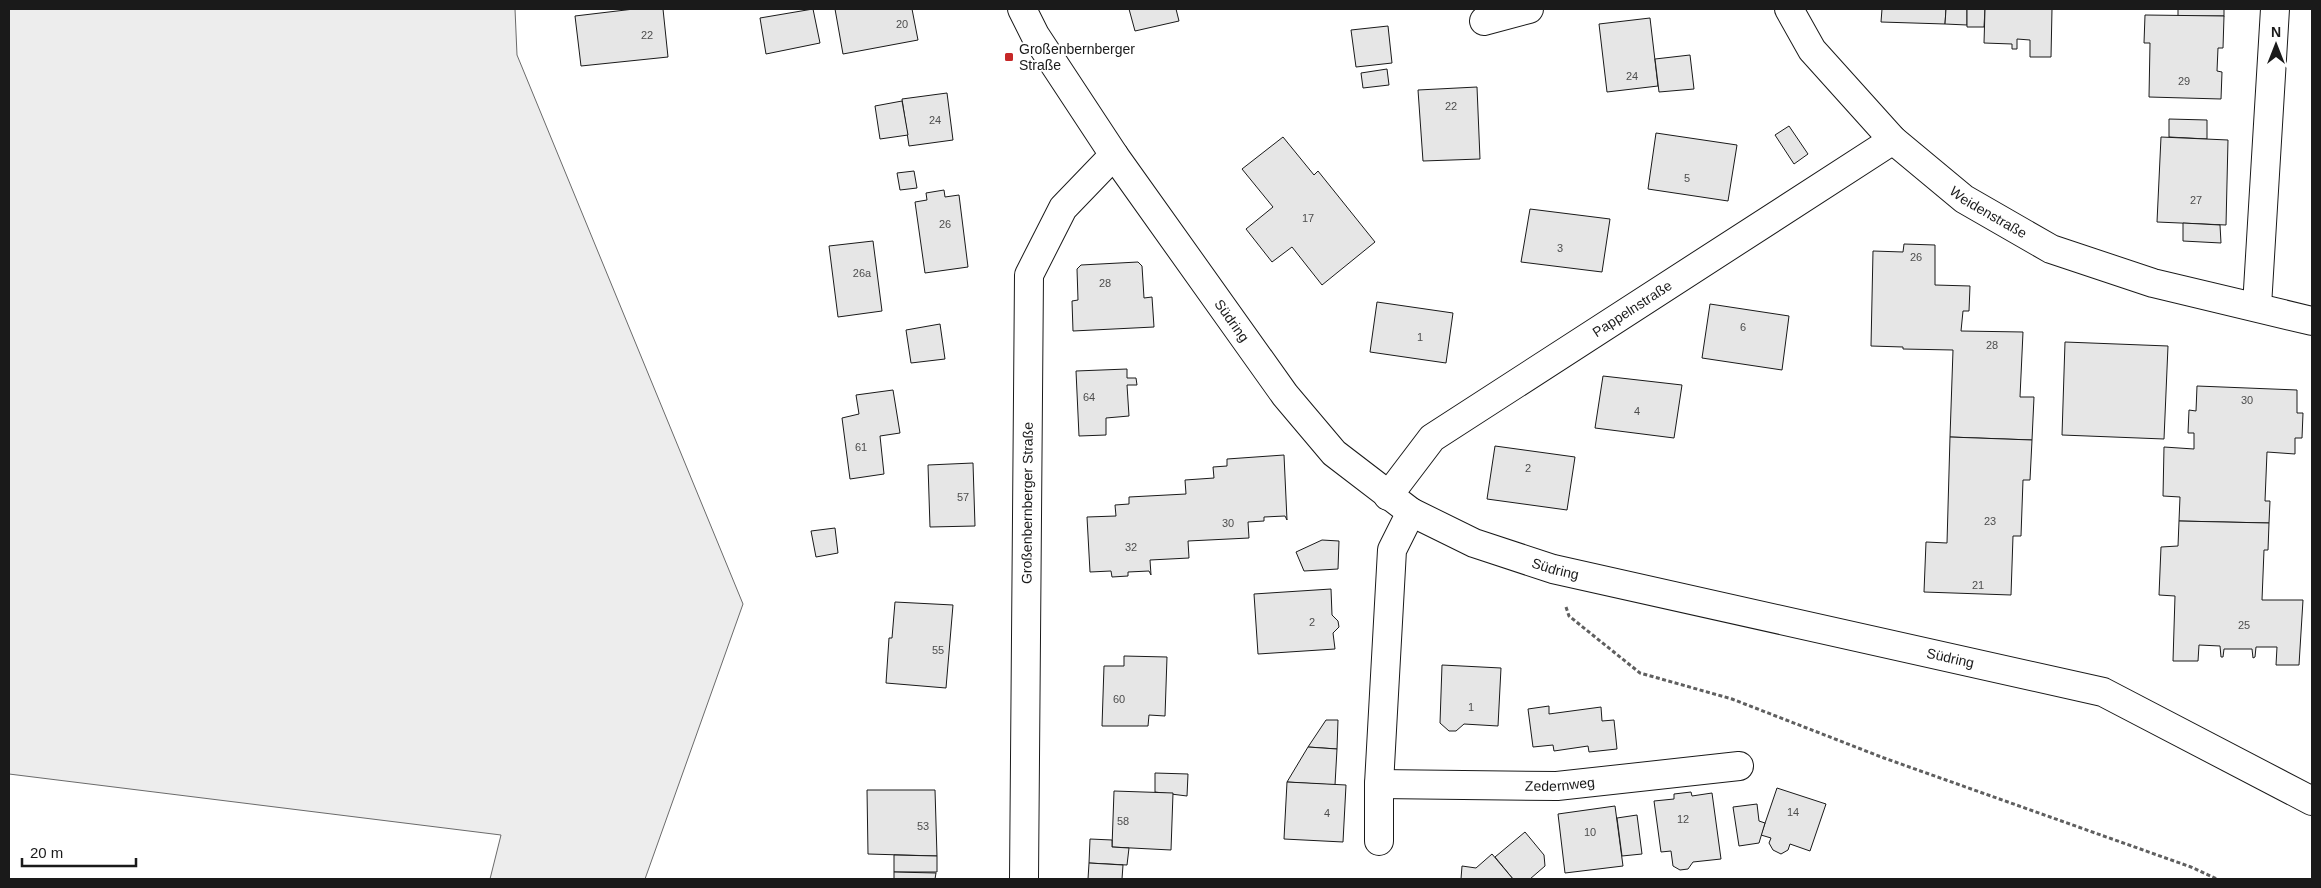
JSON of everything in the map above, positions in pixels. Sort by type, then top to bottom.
[{"type":"street","name":"Südring","points":[[1022,9],[1035,35],[1114,156],[1285,395],[1334,453],[1411,512],[1474,544],[1553,569],[2103,692],[2312,801]]},
{"type":"street","points":[[1484,21],[1529,9]]},
{"type":"street","name":"Weidenstraße","points":[[1790,9],[1812,50],[1894,140],[1964,198],[2051,249],[2152,283],[2257,306],[2312,321]]},
{"type":"street","points":[[2257,306],[2275,9]]},
{"type":"street","name":"Pappelnstraße","points":[[1388,496],[1432,438],[1894,140]]},
{"type":"street","name":"Großenbernberger Straße","points":[[1024,879],[1029,275],[1063,208],[1114,156]]},
{"type":"street","points":[[1379,841],[1379,784],[1392,550],[1411,512]]},
{"type":"street","name":"Zedernweg","points":[[1379,784],[1557,786],[1739,766]]},
{"type":"path","points":[[1553,569],[1569,616],[1640,673],[1732,698],[1884,758],[2191,867],[2217,879]]},
{"type":"shaded area","points":[[9,9],[515,9],[517,55],[743,604],[645,879],[490,879],[501,835],[9,774]]},
{"type":"building","points":[[634,9],[663,9],[668,57],[581,66],[575,16]]},
{"type":"building","points":[[813,9],[820,43],[766,54],[760,18]]},
{"type":"building","points":[[835,9],[912,9],[918,40],[843,54]]},
{"type":"building","points":[[1129,9],[1176,9],[1179,21],[1135,31]]},
{"type":"building","points":[[1882,9],[1946,9],[1945,24],[1881,22]]},
{"type":"building","points":[[1946,9],[1967,9],[1967,25],[1945,24]]},
{"type":"building","points":[[1967,9],[1985,9],[1984,27],[1967,27]]},
{"type":"building","points":[[1985,9],[2052,9],[2051,57],[2030,57],[2030,40],[2017,39],[2017,49],[2012,49],[2012,44],[1984,43]]},
{"type":"building","points":[[2178,9],[2224,9],[2224,16],[2178,16]]},
{"type":"building","points":[[2145,15],[2224,16],[2223,48],[2218,48],[2217,71],[2222,72],[2221,99],[2149,97],[2150,43],[2144,43]]},
{"type":"building","points":[[1650,18],[1658,86],[1607,92],[1599,24]]},
{"type":"building","points":[[1388,26],[1392,63],[1356,67],[1351,30]]},
{"type":"building","points":[[1690,55],[1694,89],[1659,92],[1655,59]]},
{"type":"building","points":[[1387,69],[1389,85],[1363,88],[1361,73]]},
{"type":"building","points":[[1477,87],[1480,159],[1423,161],[1418,90]]},
{"type":"building","points":[[947,93],[953,140],[909,146],[902,99]]},
{"type":"building","points":[[902,101],[908,135],[880,139],[875,106]]},
{"type":"building","points":[[2169,119],[2207,120],[2207,139],[2169,137]]},
{"type":"building","points":[[1789,126],[1808,154],[1794,164],[1775,135]]},
{"type":"building","points":[[1656,133],[1737,145],[1728,201],[1648,189]]},
{"type":"building","points":[[1283,137],[1314,175],[1318,171],[1375,242],[1322,285],[1292,247],[1272,262],[1246,229],[1273,207],[1242,169]]},
{"type":"building","points":[[2161,137],[2228,140],[2226,225],[2157,222]]},
{"type":"building","points":[[914,171],[917,188],[900,190],[897,173]]},
{"type":"building","points":[[944,190],[945,197],[959,195],[968,267],[925,273],[915,202],[927,200],[926,193]]},
{"type":"building","points":[[1530,209],[1610,219],[1602,272],[1521,262]]},
{"type":"building","points":[[2183,223],[2220,225],[2221,243],[2183,241]]},
{"type":"building","points":[[873,241],[882,311],[838,317],[829,246]]},
{"type":"building","points":[[1904,244],[1935,245],[1935,285],[1970,286],[1969,311],[1963,311],[1961,331],[2023,332],[2020,397],[2034,397],[2032,440],[1950,437],[1953,350],[1871,346],[1873,251],[1903,252]]},
{"type":"building","points":[[1138,262],[1142,266],[1144,298],[1152,297],[1154,327],[1073,331],[1072,301],[1078,300],[1077,269],[1081,265]]},
{"type":"building","points":[[1377,302],[1453,313],[1446,363],[1370,352]]},
{"type":"building","points":[[1710,304],[1789,316],[1782,370],[1702,358]]},
{"type":"building","points":[[940,324],[945,359],[911,363],[906,330]]},
{"type":"building","points":[[2065,342],[2168,346],[2164,439],[2062,435]]},
{"type":"building","points":[[1127,369],[1127,378],[1136,378],[1137,385],[1127,385],[1129,416],[1106,418],[1106,435],[1079,436],[1076,371]]},
{"type":"building","points":[[1603,376],[1682,385],[1674,438],[1595,428]]},
{"type":"building","points":[[2197,386],[2297,390],[2297,413],[2303,413],[2302,438],[2295,438],[2295,454],[2267,452],[2265,501],[2270,501],[2269,523],[2179,521],[2180,497],[2163,496],[2164,447],[2194,449],[2194,433],[2188,433],[2189,410],[2196,411]]},
{"type":"building","points":[[893,390],[900,433],[880,436],[884,474],[850,479],[842,418],[859,414],[856,395]]},
{"type":"building","points":[[1950,437],[2032,440],[2030,480],[2023,480],[2021,536],[2013,536],[2011,595],[1924,592],[1926,542],[1947,543]]},
{"type":"building","points":[[1495,446],[1575,457],[1567,510],[1487,499]]},
{"type":"building","points":[[1284,455],[1287,520],[1285,516],[1264,517],[1264,521],[1248,522],[1249,538],[1188,541],[1189,558],[1150,560],[1151,575],[1149,571],[1128,572],[1128,576],[1112,577],[1111,571],[1090,572],[1087,517],[1116,516],[1115,505],[1129,504],[1129,497],[1186,494],[1185,480],[1214,478],[1213,467],[1227,466],[1227,459]]},
{"type":"building","points":[[973,463],[975,526],[930,527],[928,465]]},
{"type":"building","points":[[2179,521],[2269,523],[2268,550],[2264,550],[2262,600],[2303,600],[2299,665],[2276,665],[2277,647],[2256,647],[2255,657],[2253,658],[2252,649],[2224,649],[2223,657],[2221,657],[2220,646],[2199,645],[2198,661],[2173,661],[2175,596],[2159,595],[2161,547],[2178,546]]},
{"type":"building","points":[[835,528],[838,553],[816,557],[811,531]]},
{"type":"building","points":[[1322,540],[1339,541],[1338,569],[1304,571],[1296,552]]},
{"type":"building","points":[[1331,589],[1332,615],[1338,621],[1339,627],[1333,633],[1335,649],[1258,654],[1254,594]]},
{"type":"building","points":[[895,602],[953,605],[946,688],[886,683],[889,638],[892,638]]},
{"type":"building","points":[[1124,656],[1167,657],[1165,716],[1149,715],[1148,726],[1102,726],[1104,666],[1124,666]]},
{"type":"building","points":[[1442,665],[1501,668],[1498,726],[1464,724],[1456,731],[1449,731],[1440,723]]},
{"type":"building","points":[[1549,706],[1549,714],[1601,707],[1602,721],[1614,720],[1617,749],[1589,752],[1588,746],[1554,751],[1553,745],[1533,747],[1528,709]]},
{"type":"building","points":[[1326,720],[1338,720],[1337,749],[1308,747]]},
{"type":"building","points":[[1308,747],[1337,749],[1335,785],[1287,782]]},
{"type":"building","points":[[1155,773],[1188,774],[1187,796],[1155,792]]},
{"type":"building","points":[[1287,782],[1346,785],[1343,842],[1284,839]]},
{"type":"building","points":[[1777,788],[1826,804],[1810,851],[1790,844],[1788,850],[1781,854],[1773,850],[1769,843],[1771,838],[1761,835]]},
{"type":"building","points":[[867,790],[935,790],[937,856],[868,854]]},
{"type":"building","points":[[1114,791],[1173,793],[1171,850],[1112,847]]},
{"type":"building","points":[[1691,792],[1692,796],[1712,793],[1721,859],[1693,862],[1688,869],[1680,870],[1673,866],[1671,851],[1661,852],[1654,801],[1674,799],[1674,794]]},
{"type":"building","points":[[1757,804],[1759,821],[1765,823],[1759,843],[1739,846],[1733,807]]},
{"type":"building","points":[[1615,806],[1623,866],[1565,873],[1558,814]]},
{"type":"building","points":[[1637,815],[1642,854],[1622,856],[1617,818]]},
{"type":"building","points":[[1525,832],[1544,855],[1545,866],[1530,879],[1513,879],[1495,857]]},
{"type":"building","points":[[1090,839],[1112,840],[1112,847],[1129,848],[1127,865],[1089,863]]},
{"type":"building","points":[[1492,854],[1513,879],[1461,879],[1462,866],[1476,868]]},
{"type":"building","points":[[894,855],[937,856],[937,872],[894,872]]},
{"type":"building","points":[[1089,863],[1123,865],[1122,879],[1088,879]]},
{"type":"building","points":[[894,872],[936,873],[935,879],[894,879]]},
{"type":"place","name":"Großenbernberger Straße","points":[[1009,57]]}]
